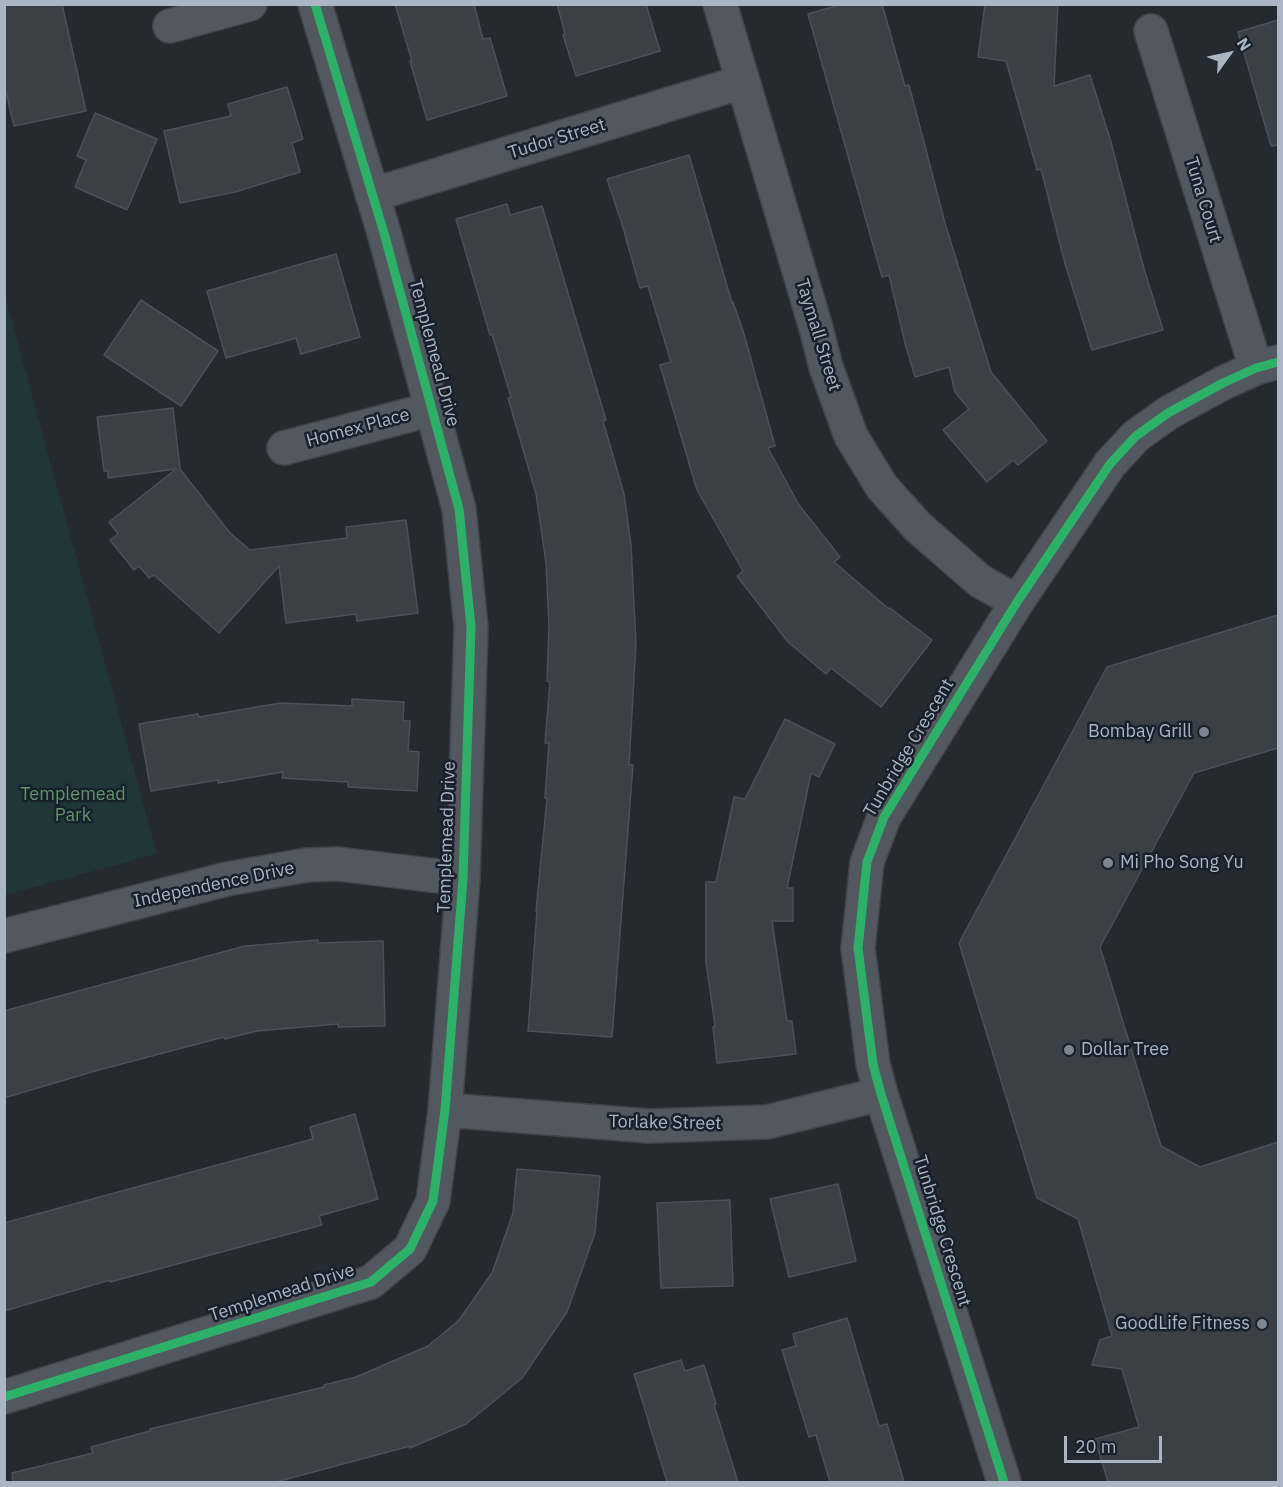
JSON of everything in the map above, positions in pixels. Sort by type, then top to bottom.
[{"type":"street","points":[[170,26],[250,4]]},
{"type":"street","name":"Templemead Drive","points":[[4,1397],[371,1282],[410,1249],[433,1201],[445,1110],[463,879],[471,627],[459,509],[372,195],[315,4]]},
{"type":"street","name":"Taymall Street","points":[[720,4],[826,368],[851,436],[882,487],[918,527],[980,580],[1017,602]]},
{"type":"street","name":"Tuna Court","points":[[1151,31],[1267,365]]},
{"type":"street","name":"Tudor Street","points":[[372,195],[742,82]]},
{"type":"street","name":"Tunbridge Crescent","points":[[1004,1482],[873,1064],[858,948],[867,862],[884,817],[1017,602],[1110,464],[1136,436],[1168,413],[1223,383],[1267,365]]},
{"type":"street","name":"Homex Place","points":[[284,448],[432,409]]},
{"type":"street","name":"Independence Drive","points":[[4,936],[227,879],[308,865],[338,864],[463,879]]},
{"type":"street","name":"Torlake Street","points":[[445,1110],[649,1126],[768,1122],[881,1094]]},
{"type":"green space","name":"Templemead Park","points":[[5,296],[157,854],[4,895]]},
{"type":"building","points":[[4,4],[62,4],[86,111],[14,126],[4,84]]},
{"type":"building","points":[[395,4],[474,4],[483,39],[490,38],[507,96],[427,120]]},
{"type":"building","points":[[557,4],[646,4],[660,51],[576,76],[563,35],[565,34]]},
{"type":"building","points":[[843,4],[882,4],[905,86],[909,85],[945,223],[991,372],[1047,441],[1018,465],[1013,460],[987,482],[943,430],[969,409],[955,392],[949,367],[915,377],[889,275],[882,277],[808,14]]},
{"type":"building","points":[[985,4],[1058,4],[1054,86],[1090,75],[1163,330],[1092,350],[1064,260],[1041,169],[1037,170],[1006,61],[978,57]]},
{"type":"building","points":[[1278,20],[1278,145],[1271,146],[1238,32]]},
{"type":"building","points":[[287,87],[303,139],[292,143],[300,172],[235,192],[180,203],[164,131],[231,116],[228,104]]},
{"type":"building","points":[[95,113],[157,139],[127,210],[75,187],[86,160],[77,156]]},
{"type":"building","points":[[689,155],[732,303],[744,334],[775,446],[768,448],[799,505],[840,557],[834,562],[889,609],[932,640],[881,707],[831,668],[826,674],[788,642],[737,576],[743,571],[697,490],[660,365],[671,362],[648,286],[640,288],[607,179]]},
{"type":"building","points":[[507,204],[510,215],[542,206],[606,420],[603,421],[624,494],[631,545],[636,643],[629,765],[633,765],[612,1037],[528,1031],[536,911],[547,799],[545,798],[549,743],[545,743],[550,682],[547,681],[549,626],[546,563],[536,494],[508,398],[511,397],[456,219]]},
{"type":"building","points":[[336,254],[360,337],[301,354],[296,338],[226,358],[207,291]]},
{"type":"building","points":[[141,300],[218,351],[181,406],[104,355]]},
{"type":"building","points":[[173,408],[180,469],[230,533],[250,550],[347,538],[346,527],[406,520],[418,613],[357,621],[356,614],[286,623],[279,566],[219,633],[154,575],[149,578],[139,566],[134,570],[110,540],[118,534],[109,522],[176,469],[108,478],[108,471],[104,471],[97,417]]},
{"type":"building","points":[[1278,615],[1278,748],[1194,773],[1100,947],[1161,1146],[1200,1167],[1278,1142],[1278,1482],[1108,1482],[1095,1439],[1139,1427],[1122,1369],[1092,1365],[1100,1340],[1112,1336],[1078,1219],[1037,1198],[959,943],[1107,667]]},
{"type":"building","points":[[352,699],[404,702],[403,721],[410,721],[408,751],[419,752],[417,791],[348,787],[348,782],[282,778],[283,772],[151,791],[139,724],[198,714],[199,717],[280,703],[352,706]]},
{"type":"building","points":[[785,719],[835,744],[819,777],[811,773],[787,888],[793,888],[793,921],[772,921],[787,1021],[792,1021],[796,1054],[717,1063],[713,1027],[715,1026],[706,962],[706,882],[716,882],[734,797],[745,799]]},
{"type":"building","points":[[318,940],[318,943],[383,941],[385,1026],[338,1027],[338,1024],[257,1031],[225,1039],[224,1037],[4,1098],[4,1011],[245,946]]},
{"type":"building","points":[[355,1114],[378,1199],[319,1216],[322,1225],[110,1282],[110,1280],[4,1311],[4,1223],[313,1139],[310,1127]]},
{"type":"building","points":[[517,1169],[600,1176],[595,1233],[567,1312],[522,1378],[466,1424],[410,1448],[410,1446],[276,1482],[13,1482],[12,1473],[93,1453],[91,1447],[150,1431],[150,1429],[324,1387],[324,1385],[356,1377],[428,1346],[459,1320],[492,1273],[513,1213]]},
{"type":"building","points":[[838,1184],[856,1261],[789,1277],[770,1199]]},
{"type":"building","points":[[730,1200],[733,1286],[661,1288],[657,1203]]},
{"type":"building","points":[[847,1318],[879,1426],[887,1424],[904,1482],[830,1482],[816,1435],[809,1437],[782,1350],[796,1346],[793,1334]]},
{"type":"building","points":[[681,1360],[685,1371],[704,1365],[738,1482],[667,1482],[634,1374]]},
{"type":"cycle path","points":[[4,1397],[371,1282],[410,1249],[433,1201],[445,1110],[463,879],[471,627],[459,509],[384,233],[315,4]]},
{"type":"cycle path","points":[[1004,1482],[873,1064],[858,948],[867,862],[884,817],[1017,602],[1110,464],[1136,436],[1168,413],[1223,383],[1256,368],[1278,362]]},
{"type":"place","name":"Bombay Grill","points":[[1204,732]]},
{"type":"place","name":"Mi Pho Song Yu","points":[[1108,863]]},
{"type":"place","name":"Dollar Tree","points":[[1069,1050]]},
{"type":"place","name":"GoodLife Fitness","points":[[1262,1324]]}]
